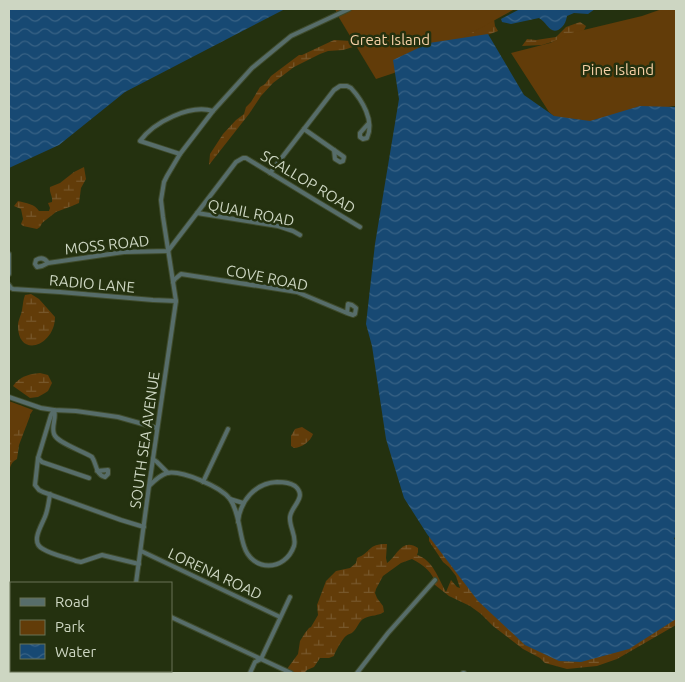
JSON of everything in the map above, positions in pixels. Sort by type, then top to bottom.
[{"type":"street","name":"SOUTH SEA AVENUE","points":[[136,582],[176,301],[163,216],[162,194],[167,176],[180,154],[214,111],[252,68],[291,36],[349,9]]},
{"type":"street","points":[[270,173],[338,87],[351,88],[367,113],[368,124]]},
{"type":"street","points":[[180,154],[140,141],[146,133],[172,116],[204,109],[214,111]]},
{"type":"street","points":[[304,129],[334,150]]},
{"type":"street","name":"SCALLOP ROAD","points":[[196,214],[236,162],[245,158],[360,227]]},
{"type":"street","points":[[168,251],[196,214]]},
{"type":"street","name":"QUAIL ROAD","points":[[196,214],[278,226],[300,235]]},
{"type":"street","name":"MOSS ROAD","points":[[48,263],[124,252],[168,251]]},
{"type":"street","points":[[9,254],[9,274]]},
{"type":"street","name":"COVE ROAD","points":[[171,268],[181,274],[296,292],[346,313]]},
{"type":"street","points":[[173,282],[181,274]]},
{"type":"street","name":"RADIO LANE","points":[[9,286],[13,289],[176,301]]},
{"type":"street","points":[[9,397],[34,406],[112,416],[157,428]]},
{"type":"street","points":[[54,410],[38,458],[36,488],[144,527]]},
{"type":"street","points":[[54,410],[54,432],[56,439],[92,457],[97,471]]},
{"type":"street","points":[[203,482],[228,429]]},
{"type":"street","points":[[38,458],[42,462],[89,478]]},
{"type":"street","points":[[153,459],[168,473]]},
{"type":"street","points":[[149,486],[156,479],[168,473],[203,482],[224,493],[230,499],[245,550],[252,560],[262,565],[271,566],[284,561],[291,554],[295,542],[290,518],[300,496],[297,488],[287,482],[264,485],[253,492],[243,503],[238,522]]},
{"type":"street","points":[[50,494],[46,515],[38,533],[37,542],[40,547],[47,552],[81,562],[102,555],[139,564]]},
{"type":"street","points":[[230,499],[243,503]]},
{"type":"street","name":"LORENA ROAD","points":[[141,551],[280,617]]},
{"type":"street","points":[[357,673],[388,633],[435,580]]},
{"type":"street","points":[[250,673],[255,662],[261,659],[290,597]]},
{"type":"street","points":[[172,616],[291,673]]},
{"type":"green space","name":"Great Island","points":[[335,9],[515,9],[406,69],[376,79]]},
{"type":"green space","name":"Pine Island","points":[[662,9],[676,9],[676,106],[596,122],[562,123],[549,112],[511,53],[550,43],[571,33],[642,16]]},
{"type":"green space","points":[[494,19],[498,31],[477,39],[353,47],[328,51],[294,67],[273,83],[261,96],[209,165],[210,154],[223,134],[244,114],[246,107],[260,87],[271,76],[299,55],[334,40],[351,41]]},
{"type":"green space","points":[[580,22],[586,26],[583,32],[542,45],[522,46],[527,39],[536,40],[556,37],[566,27]]},
{"type":"green space","points":[[84,167],[86,179],[81,188],[79,203],[56,212],[37,229],[21,224],[23,219],[21,209],[14,206],[18,201],[33,205],[39,211],[49,211],[48,203],[52,202],[50,187],[60,183]]},
{"type":"green space","points":[[31,294],[39,299],[55,317],[49,335],[36,345],[24,343],[18,326],[25,295]]},
{"type":"green space","points":[[40,373],[48,375],[52,383],[48,391],[38,397],[30,398],[13,386],[25,376]]},
{"type":"green space","points":[[9,401],[33,410],[9,442]]},
{"type":"green space","points":[[9,403],[22,406],[29,411],[30,416],[19,445],[17,459],[10,467],[9,474]]},
{"type":"green space","points":[[302,427],[313,434],[305,444],[294,448],[291,446],[291,436],[295,429]]},
{"type":"green space","points":[[429,530],[676,614],[676,625],[617,659],[597,666],[567,669],[545,663],[540,658],[523,649],[470,606],[449,596],[435,585],[433,576],[424,566],[412,559],[401,563],[383,576],[376,589],[375,593],[383,606],[384,612],[363,619],[352,633],[345,637],[334,656],[320,658],[314,667],[304,673],[287,672],[287,669],[298,654],[300,641],[318,615],[317,605],[326,581],[336,571],[350,568],[356,563],[357,558],[376,545],[387,544],[387,563],[404,546],[412,545],[418,548],[417,555],[423,557],[431,565],[446,592],[451,580],[460,588],[456,576],[443,562],[429,541]]},
{"type":"water","points":[[9,9],[285,9],[125,92],[59,145],[9,168]]},
{"type":"water","points":[[520,9],[595,9],[588,14],[574,13],[567,16],[563,26],[555,31],[539,18],[511,24],[502,22],[501,19]]},
{"type":"water","points":[[488,34],[524,95],[554,116],[590,121],[640,106],[676,108],[676,537],[674,538],[676,542],[676,619],[629,649],[581,662],[559,661],[525,645],[478,601],[427,534],[404,498],[386,439],[372,346],[366,324],[375,244],[399,99],[393,60],[429,43]]}]
